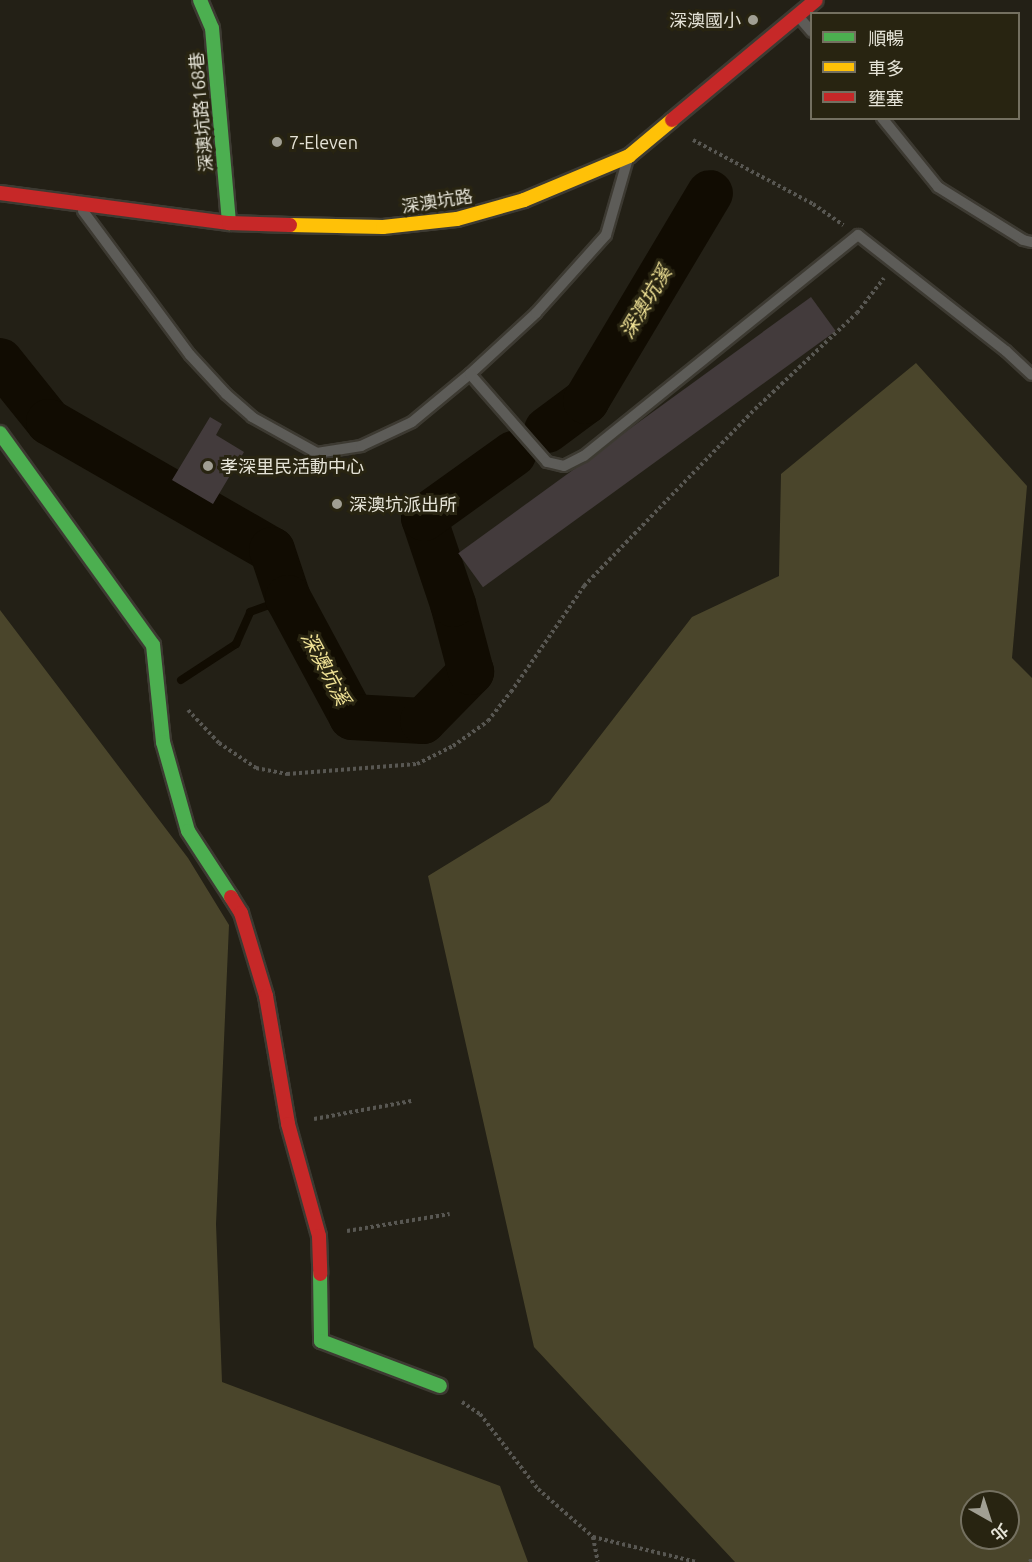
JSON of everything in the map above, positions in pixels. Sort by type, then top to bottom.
[{"type":"street","name":"深澳坑路168巷","points":[[200,0],[212,28],[229,223]]},
{"type":"street","name":"深澳坑路","points":[[0,193],[229,223],[383,227],[457,219],[524,200],[629,156],[816,0]]},
{"type":"street","points":[[0,433],[153,645],[163,742],[188,831],[241,913],[266,996],[288,1124],[319,1236],[321,1341],[440,1386]]},
{"type":"lane","points":[[798,16],[810,30]]},
{"type":"lane","points":[[884,120],[938,187],[1023,240],[1032,242]]},
{"type":"lane","points":[[77,202],[190,355],[226,393],[252,417],[317,453],[361,446],[412,422],[470,374],[536,313],[606,236],[629,156]]},
{"type":"lane","points":[[470,374],[547,462],[564,466],[584,456],[858,235],[1006,351],[1032,375]]},
{"type":"path","points":[[666,125],[813,204],[858,235]]},
{"type":"path","points":[[187,709],[219,743],[255,768],[287,774],[417,764],[453,746],[494,714],[584,586],[756,409],[857,313],[896,264]]},
{"type":"path","points":[[288,1124],[411,1101]]},
{"type":"path","points":[[319,1236],[450,1214]]},
{"type":"path","points":[[440,1386],[480,1414],[538,1489],[593,1537],[696,1562]]},
{"type":"path","points":[[593,1537],[598,1562]]},
{"type":"path","points":[[1030,1562],[1032,1557]]},
{"type":"shaded area","points":[[916,363],[1027,486],[1012,658],[1032,678],[1032,1562],[735,1562],[534,1347],[428,876],[549,802],[692,617],[779,576],[781,474]]},
{"type":"shaded area","points":[[0,610],[188,858],[229,925],[216,1224],[222,1382],[500,1486],[528,1562],[0,1562]]},
{"type":"building","points":[[811,297],[836,331],[483,587],[458,553]]},
{"type":"building","name":"孝深里民活動中心","points":[[210,417],[222,424],[216,435],[244,452],[213,504],[172,480]]},
{"type":"waterway","name":"深澳坑溪","points":[[547,430],[586,401],[710,193]]},
{"type":"waterway","name":"深澳坑溪","points":[[0,361],[49,422],[272,550],[288,598],[352,717],[423,721],[471,672],[453,604],[424,518],[513,454]]},
{"type":"waterway","points":[[181,680],[236,644],[250,612],[288,598]]},
{"type":"traffic: fast","points":[[200,0],[212,28],[229,223]]},
{"type":"traffic: fast","points":[[0,433],[153,645],[163,742],[188,831],[231,897]]},
{"type":"traffic: fast","points":[[320,1274],[321,1341],[440,1386]]},
{"type":"traffic: slow","points":[[290,225],[383,227],[457,219],[524,200],[629,156],[672,120]]},
{"type":"traffic: jam","points":[[672,120],[816,0]]},
{"type":"traffic: jam","points":[[0,193],[229,223],[290,225]]},
{"type":"traffic: jam","points":[[231,897],[241,913],[266,996],[288,1124],[319,1236],[320,1274]]},
{"type":"place","name":"深澳國小","points":[[753,20]]},
{"type":"place","name":"7-Eleven","points":[[277,142]]},
{"type":"place","name":"孝深里民活動中心","points":[[208,466]]},
{"type":"place","name":"深澳坑派出所","points":[[337,504]]}]
